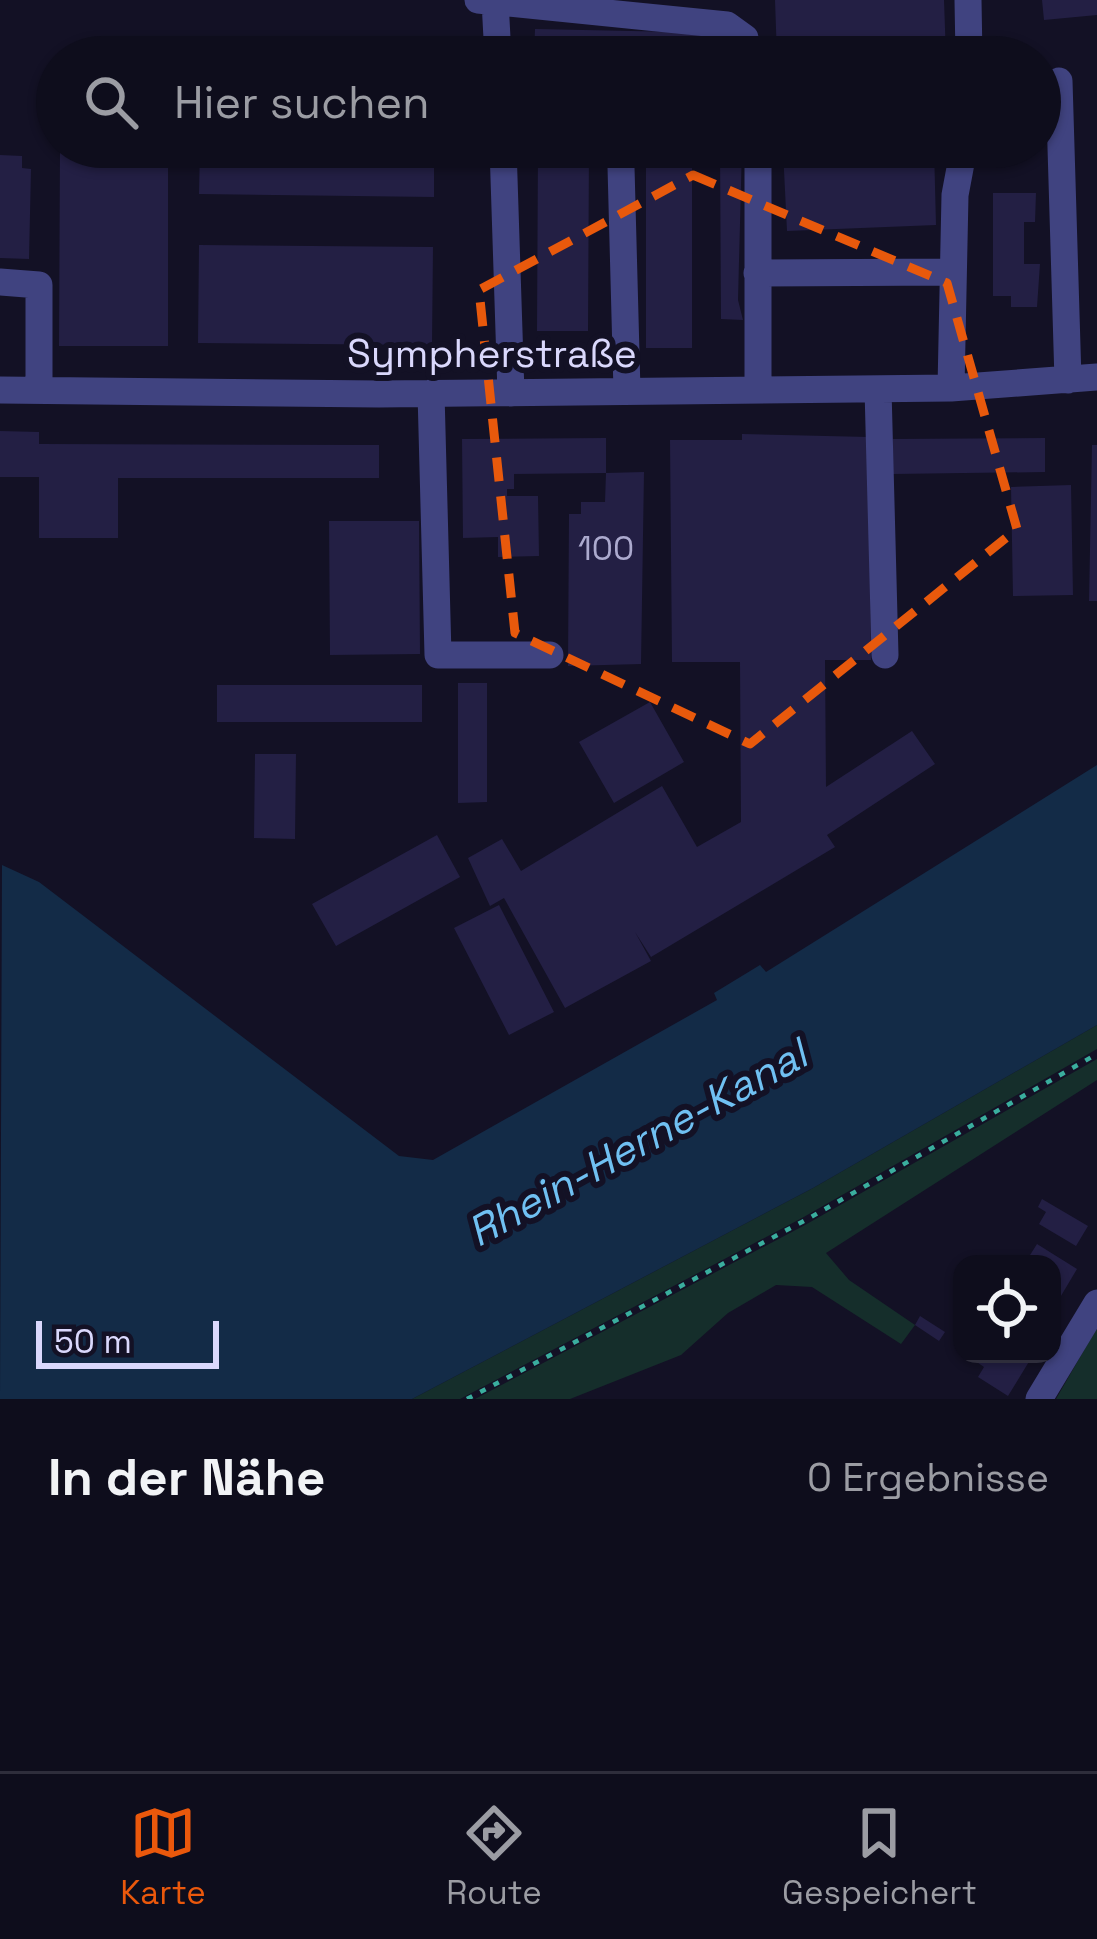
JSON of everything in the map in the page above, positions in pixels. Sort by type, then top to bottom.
[{"type":"street","points":[[478,0],[623,6],[727,26],[742,36]]},
{"type":"street","points":[[968,0],[969,36]]},
{"type":"street","points":[[495,2],[497,36]]},
{"type":"street","points":[[1061,147],[1068,380]]},
{"type":"street","points":[[504,168],[511,393]]},
{"type":"street","points":[[621,168],[627,392]]},
{"type":"street","points":[[758,168],[758,390]]},
{"type":"street","points":[[951,388],[951,272],[962,168]]},
{"type":"street","points":[[757,273],[951,272]]},
{"type":"street","points":[[0,282],[39,285],[39,390]]},
{"type":"street","name":"Sympherstraße","points":[[985,388],[1097,377]]},
{"type":"street","points":[[878,388],[885,655]]},
{"type":"street","name":"Sympherstraße","points":[[0,390],[511,393],[985,388],[1097,395]]},
{"type":"street","points":[[431,393],[437,655],[550,655]]},
{"type":"street","points":[[1039,1399],[1097,1303]]},
{"type":"path","points":[[467,1399],[804,1221],[1097,1054]]},
{"type":"highlighted area","points":[[693,175],[947,283],[1017,529],[750,744],[515,633],[479,290]]},
{"type":"green space","points":[[1097,1025],[1097,1049],[802,1218],[460,1399],[412,1399],[813,1188]]},
{"type":"green space","points":[[1097,1059],[1097,1080],[826,1253],[849,1280],[915,1325],[901,1344],[812,1287],[776,1285],[728,1313],[681,1355],[570,1399],[475,1399],[805,1225]]},
{"type":"green space","points":[[1097,1329],[1097,1399],[1056,1399],[1091,1338]]},
{"type":"water","name":"Rhein-Herne-Kanal","points":[[1097,765],[1097,1025],[813,1188],[412,1399],[0,1399],[2,865],[39,882],[399,1156],[433,1160],[717,1000],[714,993],[760,965],[766,972]]},
{"type":"building","points":[[775,0],[944,0],[945,36],[776,36]]},
{"type":"building","points":[[1042,0],[1097,0],[1097,15],[1044,20]]},
{"type":"building","points":[[535,29],[729,33],[729,36],[535,36]]},
{"type":"building","points":[[0,155],[22,156],[22,168],[31,169],[29,259],[0,258]]},
{"type":"building","points":[[60,168],[168,168],[168,346],[59,346]]},
{"type":"building","points":[[200,168],[434,168],[434,197],[199,194]]},
{"type":"building","points":[[538,168],[589,168],[588,331],[537,331]]},
{"type":"building","points":[[646,168],[692,168],[692,348],[646,348]]},
{"type":"building","points":[[720,168],[741,168],[738,300],[743,320],[721,319]]},
{"type":"building","points":[[784,168],[935,168],[936,225],[787,231]]},
{"type":"building","points":[[993,193],[1036,193],[1035,222],[1024,222],[1024,264],[1040,264],[1037,307],[1011,307],[1011,296],[993,296]]},
{"type":"building","points":[[199,245],[433,247],[432,345],[198,343]]},
{"type":"building","points":[[0,431],[39,432],[39,444],[379,445],[379,478],[118,478],[118,538],[39,538],[39,477],[0,477]]},
{"type":"building","points":[[742,434],[869,437],[871,660],[825,660],[826,787],[912,731],[935,764],[827,835],[835,847],[651,957],[635,932],[651,961],[565,1008],[504,898],[490,906],[468,858],[502,839],[521,871],[662,786],[697,847],[741,822],[740,662],[672,662],[670,440],[742,440]]},
{"type":"building","points":[[606,438],[606,473],[514,474],[514,489],[507,489],[507,496],[538,496],[539,556],[498,557],[498,537],[463,538],[462,439]]},
{"type":"building","points":[[1045,438],[1045,472],[893,474],[893,439]]},
{"type":"building","points":[[1092,445],[1097,445],[1097,601],[1089,601]]},
{"type":"building","points":[[644,472],[641,664],[568,666],[569,514],[581,514],[581,502],[605,502],[606,473]]},
{"type":"building","points":[[1071,485],[1073,595],[1013,596],[1011,487]]},
{"type":"building","points":[[329,521],[419,521],[420,654],[330,655]]},
{"type":"building","points":[[458,683],[487,683],[487,802],[458,803]]},
{"type":"building","points":[[217,685],[422,685],[422,722],[217,722]]},
{"type":"building","points":[[650,702],[684,762],[614,803],[579,742]]},
{"type":"building","points":[[255,754],[296,754],[295,839],[254,838]]},
{"type":"building","points":[[437,835],[460,877],[336,946],[312,904]]},
{"type":"building","points":[[499,905],[554,1012],[509,1035],[454,928]]},
{"type":"building","points":[[1042,1199],[1088,1226],[1076,1246],[1039,1224],[1046,1212],[1038,1207]]},
{"type":"building","points":[[1037,1244],[1055,1255],[1030,1255]]},
{"type":"building","points":[[1061,1259],[1077,1269],[1061,1296]]},
{"type":"building","points":[[920,1316],[945,1332],[939,1341],[915,1325]]},
{"type":"building","points":[[978,1363],[1028,1363],[1008,1396],[978,1377],[984,1367]]}]
